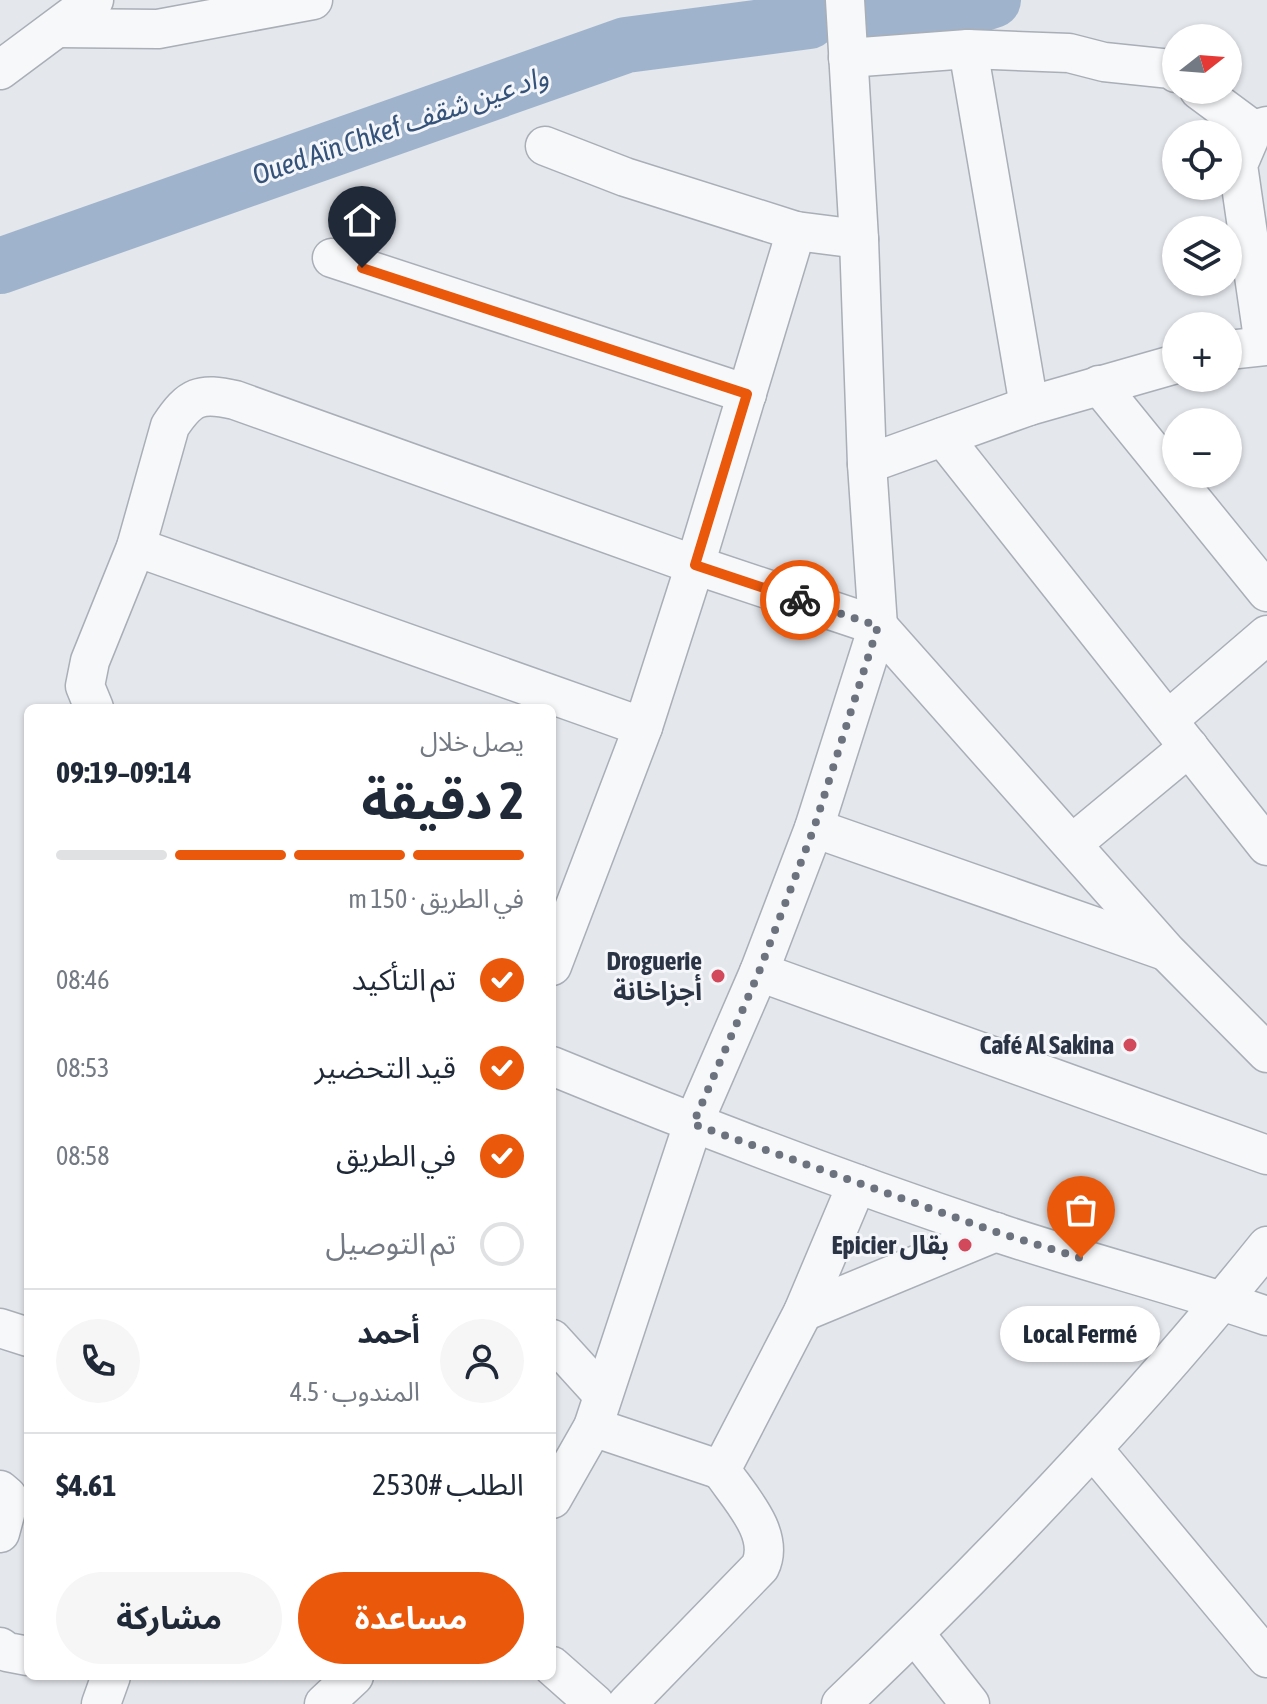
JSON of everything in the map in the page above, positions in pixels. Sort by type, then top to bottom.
[{"type":"street","points":[[0,70],[94,0]]},
{"type":"street","points":[[58,28],[158,29],[313,0]]},
{"type":"street","points":[[556,1491],[598,1410],[693,1124],[759,972],[814,828],[878,626],[867,464],[859,239],[845,0]]},
{"type":"street","points":[[848,58],[968,49],[1069,53],[1104,62],[1162,68]]},
{"type":"street","points":[[968,49],[1029,406]]},
{"type":"street","points":[[1221,104],[1260,128],[1238,165],[1253,347]]},
{"type":"street","points":[[545,146],[625,177],[796,231],[859,239]]},
{"type":"street","points":[[556,943],[567,879],[643,727],[796,231]]},
{"type":"street","points":[[332,258],[747,394]]},
{"type":"street","points":[[867,464],[1029,406],[1162,368]]},
{"type":"street","points":[[1099,385],[1267,592]]},
{"type":"street","points":[[92,704],[85,686],[90,661],[136,547],[170,426],[193,399],[210,395],[235,400],[695,565],[878,626],[1167,952],[1267,1053]]},
{"type":"street","points":[[943,437],[1267,846]]},
{"type":"street","points":[[136,547],[643,727]]},
{"type":"street","points":[[1072,844],[1179,734],[1267,635]]},
{"type":"street","points":[[814,828],[1167,952]]},
{"type":"street","points":[[759,972],[1267,1155]]},
{"type":"street","points":[[556,1068],[693,1124],[857,1184],[996,1232],[1267,1316]]},
{"type":"street","points":[[721,1470],[803,1312],[857,1184]]},
{"type":"street","points":[[803,1312],[996,1232]]},
{"type":"street","points":[[841,1704],[915,1634],[1093,1449],[1267,1246]]},
{"type":"street","points":[[0,1328],[24,1336]]},
{"type":"street","points":[[556,1345],[598,1410],[721,1470],[755,1520],[766,1552],[760,1567],[627,1704]]},
{"type":"street","points":[[1093,1449],[1267,1658]]},
{"type":"street","points":[[0,1490],[8,1499],[0,1533]]},
{"type":"street","points":[[915,1634],[970,1704]]},
{"type":"street","points":[[0,1647],[7,1652],[24,1655]]},
{"type":"street","points":[[556,1670],[595,1704]]},
{"type":"street","points":[[101,1704],[110,1680]]},
{"type":"street","points":[[324,1704],[350,1680]]},
{"type":"waterway","name":"Oued Aïn Chkef واد عين شقف","points":[[875,17],[950,11],[993,0]]},
{"type":"waterway","name":"Oued Aïn Chkef واد عين شقف","points":[[0,266],[626,45],[809,21]]},
{"type":"way so far","points":[[800,600],[878,626],[814,828],[759,972],[693,1124],[857,1184],[1081,1258]]},
{"type":"place","name":"Droguerie أجزاخانة","points":[[718,976]]},
{"type":"place","name":"Café Al Sakina","points":[[1130,1045]]},
{"type":"place","name":"Epicier بقال","points":[[965,1245]]},
{"type":"place","name":"Local Fermé","points":[[1081,1258]]},
{"type":"route","points":[[362,268],[747,394],[695,565],[800,600]]}]
